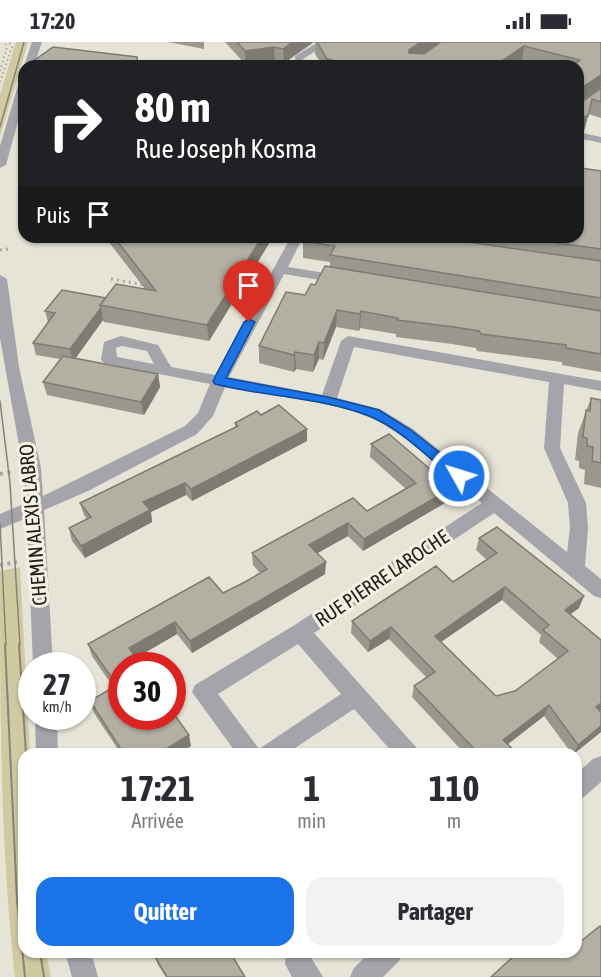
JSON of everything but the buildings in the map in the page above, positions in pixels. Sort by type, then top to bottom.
[{"type":"street","points":[[30,60],[37,42]]},
{"type":"street","points":[[299,60],[298,58],[325,42]]},
{"type":"street","points":[[0,165],[11,143],[18,110]]},
{"type":"street","points":[[584,136],[601,140]]},
{"type":"street","points":[[0,522],[173,441],[191,430],[205,416],[219,381],[293,243]]},
{"type":"street","points":[[278,269],[360,283]]},
{"type":"street","name":"CHEMIN ALEXIS LABRO","points":[[0,279],[11,367],[32,468],[42,652]]},
{"type":"street","points":[[328,401],[348,341],[601,386]]},
{"type":"street","points":[[165,369],[328,401],[375,413],[407,433],[601,590]]},
{"type":"street","points":[[557,378],[552,448],[577,503],[579,528],[575,569]]},
{"type":"street","name":"RUE PIERRE LAROCHE","points":[[245,748],[203,692],[300,632],[494,504]]},
{"type":"street","name":"RUE PIERRE LAROCHE","points":[[300,632],[403,748]]},
{"type":"street","points":[[277,748],[356,696]]},
{"type":"street","points":[[46,730],[47,748]]},
{"type":"street","points":[[582,784],[601,767]]},
{"type":"street","points":[[80,958],[85,977]]},
{"type":"street","points":[[298,958],[298,964],[309,977]]},
{"type":"street","points":[[363,977],[384,958]]},
{"type":"path","points":[[0,71],[7,47],[4,42]]},
{"type":"path","points":[[0,82],[12,47],[9,42]]},
{"type":"path","points":[[0,250],[9,249]]},
{"type":"path","points":[[111,279],[155,287]]},
{"type":"shaded area","points":[[16,42],[28,42],[23,60],[18,60],[18,76],[0,136],[0,95]]},
{"type":"shaded area","points":[[20,567],[25,652],[18,652],[18,730],[29,730],[30,748],[18,748],[18,958],[47,958],[51,977],[15,977],[6,876],[0,673],[0,571]]},
{"type":"tram line","points":[[19,60],[24,42]]},
{"type":"tram line","points":[[0,127],[18,63]]},
{"type":"tram line","points":[[0,401],[10,483],[20,645]]},
{"type":"tram line","points":[[0,523],[6,645]]},
{"type":"tram line","points":[[5,644],[18,910]]},
{"type":"tram line","points":[[19,644],[26,748]]},
{"type":"tram line","points":[[23,958],[25,977]]},
{"type":"tram line","points":[[41,958],[44,977]]},
{"type":"route","points":[[249,322],[219,381],[328,401],[375,413],[407,433],[459,476]]}]
